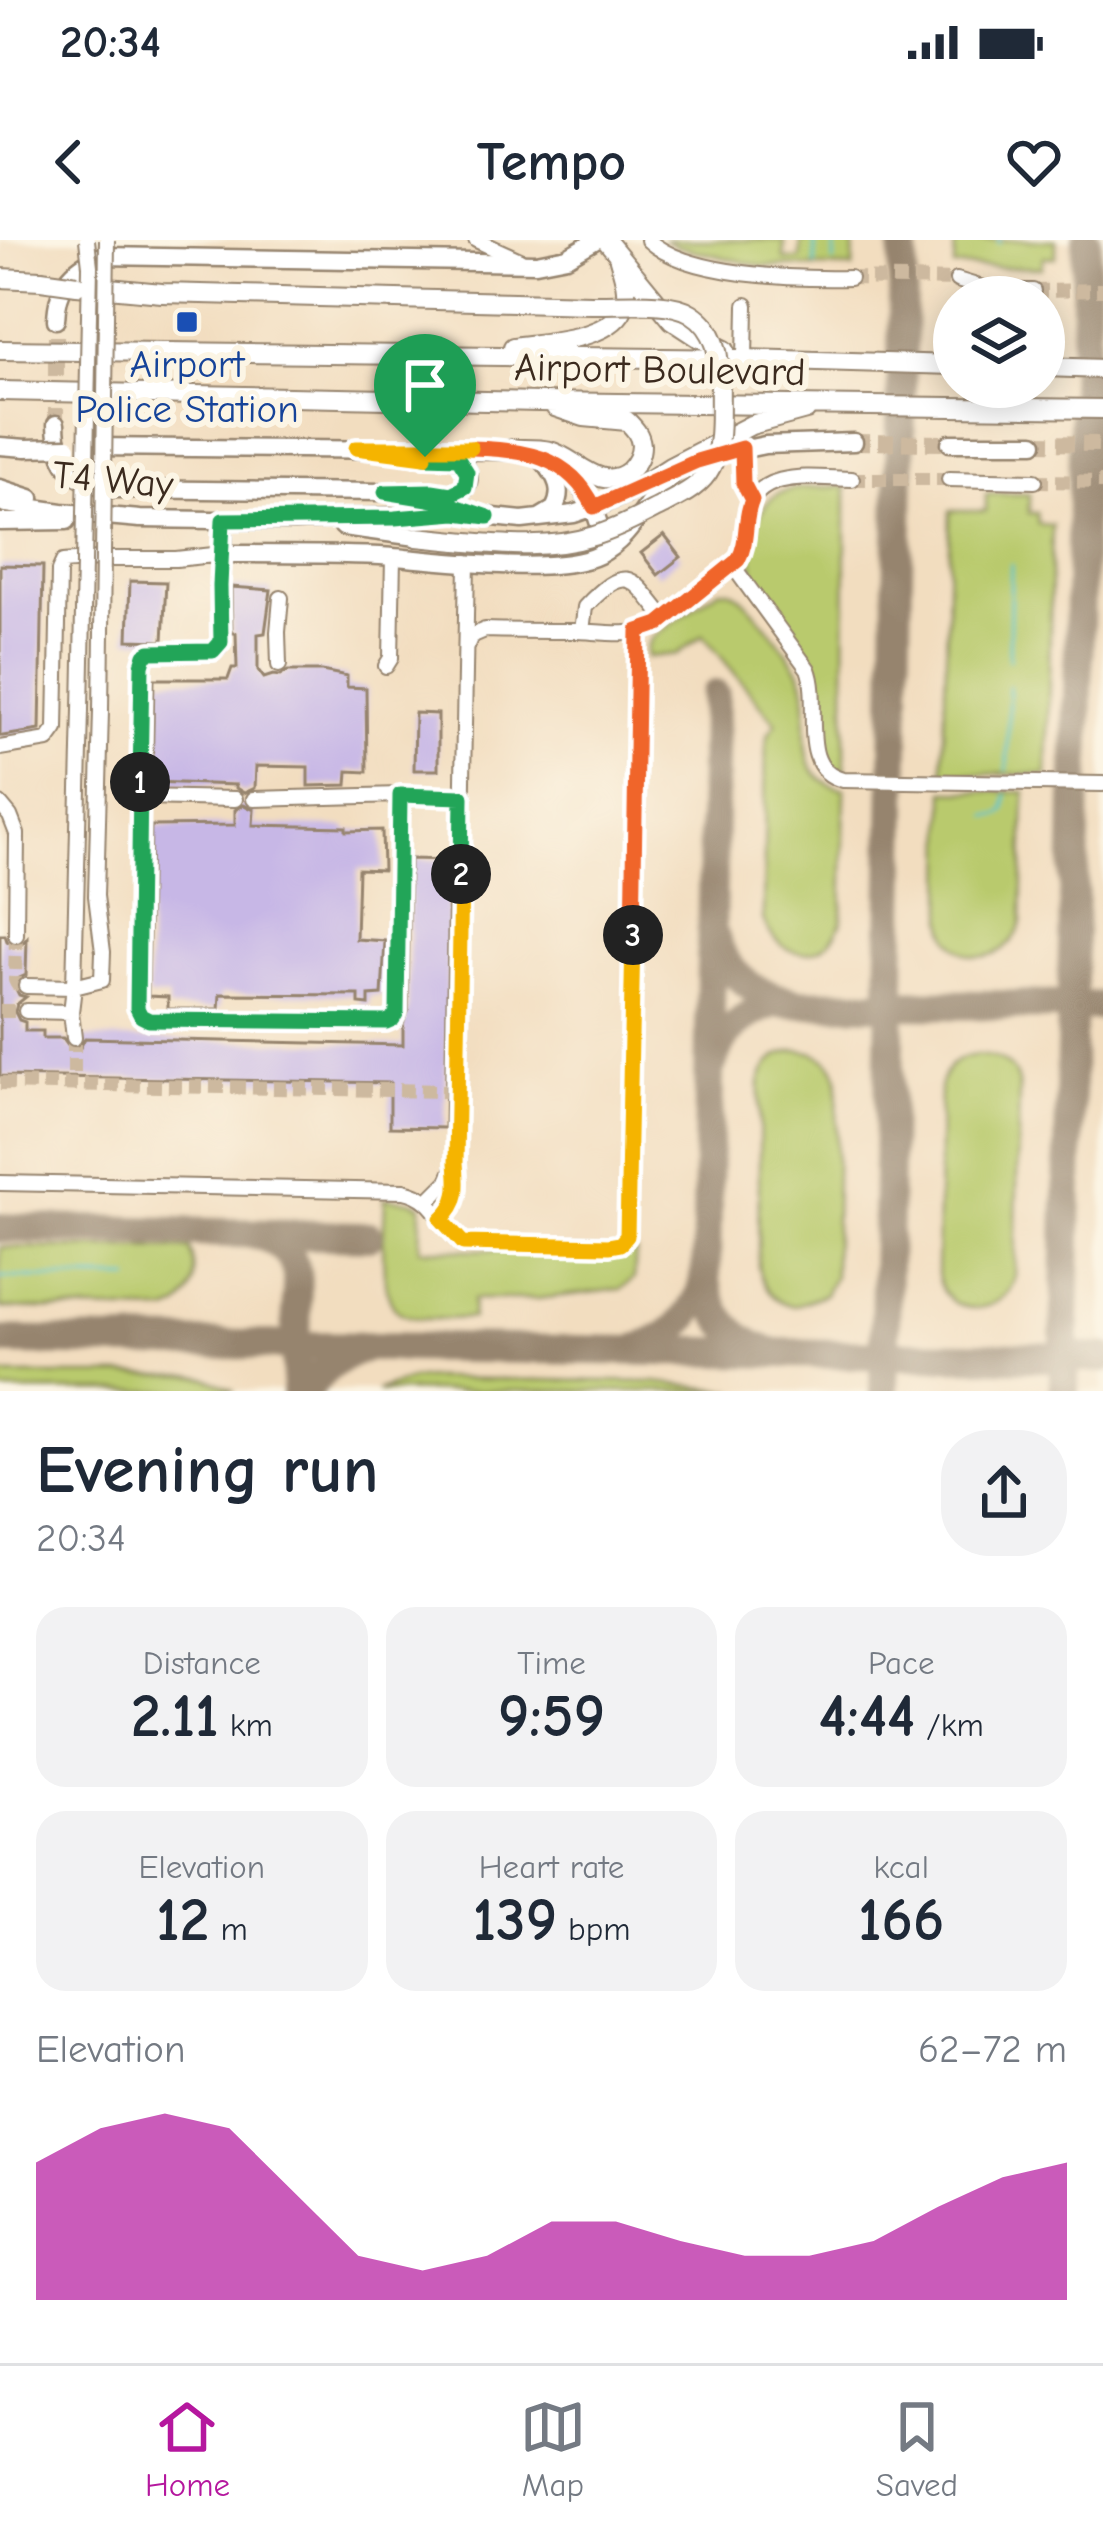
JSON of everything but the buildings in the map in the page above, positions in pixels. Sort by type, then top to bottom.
[{"type":"highway","points":[[465,356],[582,335],[609,325],[626,301],[625,278],[612,248]]},
{"type":"highway","points":[[612,248],[671,320],[746,359]]},
{"type":"highway","points":[[0,278],[162,293],[670,306],[692,314],[709,330],[720,365],[718,441],[710,470],[684,494],[595,536],[529,546],[417,537]]},
{"type":"highway","name":"Airport Boulevard","points":[[0,350],[933,364]]},
{"type":"highway","points":[[1065,368],[1103,369]]},
{"type":"highway","name":"Airport Boulevard","points":[[0,391],[1103,409]]},
{"type":"highway","points":[[512,448],[548,450],[601,478],[619,477],[637,461],[639,438],[627,421],[584,417],[539,402]]},
{"type":"highway","points":[[636,489],[751,425],[828,404]]},
{"type":"main road","points":[[56,320],[62,286],[81,265],[101,256],[526,262],[567,257],[596,240]]},
{"type":"main road","points":[[56,424],[63,460],[76,476],[95,487],[455,494],[465,487],[467,472],[462,460],[454,457],[356,448]]},
{"type":"main road","name":"T4 Way","points":[[0,503],[140,519],[294,520],[439,513],[535,519],[594,507],[713,455],[742,448],[854,442]]},
{"type":"main road","points":[[950,442],[1034,443]]},
{"type":"main road","points":[[0,446],[512,448],[534,454],[583,487],[604,541],[602,554]]},
{"type":"main road","points":[[534,454],[556,477],[560,493],[554,509],[535,519]]},
{"type":"main road","points":[[223,520],[223,554],[557,565],[602,554],[625,536],[660,485],[680,469]]},
{"type":"main road","points":[[0,488],[96,515]]},
{"type":"main road","points":[[385,492],[441,501],[488,517]]},
{"type":"main road","points":[[0,522],[140,519]]},
{"type":"main road","points":[[294,520],[417,537]]},
{"type":"main road","points":[[332,554],[417,537]]},
{"type":"lane","points":[[74,1038],[87,240]]},
{"type":"lane","points":[[26,986],[74,987],[102,980],[96,896],[107,240]]},
{"type":"lane","points":[[476,240],[526,262]]},
{"type":"lane","points":[[648,240],[673,256],[744,274],[850,278]]},
{"type":"lane","points":[[746,304],[746,359]]},
{"type":"lane","points":[[742,448],[743,483],[752,500]]},
{"type":"lane","points":[[465,652],[471,636],[485,630],[652,628],[733,566],[744,546],[752,500],[769,485],[786,479],[852,479]]},
{"type":"lane","points":[[949,479],[1035,481]]},
{"type":"lane","points":[[0,748],[43,742],[54,734],[63,562],[223,554],[219,648],[150,652],[143,659],[137,1008],[149,1020],[393,1019],[397,1012],[400,795]]},
{"type":"lane","points":[[386,666],[391,658],[393,557]]},
{"type":"lane","points":[[441,1219],[457,1198],[452,1091],[467,562]]},
{"type":"lane","points":[[733,566],[808,668],[815,751],[826,775],[843,780],[1103,784]]},
{"type":"lane","points":[[582,631],[585,607],[625,577],[635,581],[666,620]]},
{"type":"lane","points":[[279,665],[281,598]]},
{"type":"lane","points":[[0,1183],[404,1191],[428,1201],[458,1240],[468,1244],[620,1244],[627,1236],[638,631]]},
{"type":"lane","points":[[140,797],[235,799]]},
{"type":"lane","points":[[254,800],[462,797]]},
{"type":"lane","points":[[0,804],[17,834],[16,935]]},
{"type":"lane","points":[[26,1011],[71,1012]]},
{"type":"lane","points":[[428,1201],[448,1181],[456,1163]]},
{"type":"green space","points":[[664,240],[784,240],[784,259],[800,259],[801,240],[854,240],[853,268],[760,266]]},
{"type":"green space","points":[[955,240],[1056,240],[1056,257],[1043,257],[1042,268],[954,267]]},
{"type":"green space","points":[[846,487],[845,772],[832,767],[824,755],[815,666],[758,587],[753,564],[757,521],[773,497],[798,488]]},
{"type":"green space","points":[[986,494],[1029,494],[1029,513],[1037,513],[1038,524],[1052,525],[1047,775],[943,773],[950,511],[986,511]]},
{"type":"green space","points":[[720,589],[744,600],[798,670],[805,693],[809,759],[826,783],[845,789],[842,921],[835,935],[814,951],[802,953],[780,944],[763,919],[766,747],[776,723],[703,635],[677,654],[647,657],[653,637]]},
{"type":"green space","points":[[945,791],[1025,792],[1022,922],[1010,943],[991,955],[970,955],[960,949],[945,925]]},
{"type":"green space","points":[[797,1050],[822,1057],[838,1078],[834,1276],[825,1294],[795,1306],[770,1293],[758,1266],[760,1082],[773,1060]]},
{"type":"green space","points":[[978,1055],[1006,1063],[1019,1088],[1015,1277],[995,1303],[973,1308],[953,1301],[937,1274],[940,1088],[953,1064]]},
{"type":"green space","points":[[385,1198],[421,1205],[420,1249],[636,1252],[634,1278],[621,1289],[536,1299],[473,1299],[472,1318],[405,1315],[395,1308],[385,1281]]},
{"type":"green space","points":[[0,1247],[190,1249],[192,1286],[184,1302],[168,1312],[0,1308]]},
{"type":"green space","points":[[0,1375],[189,1375],[235,1391],[0,1391]]},
{"type":"green space","points":[[411,1379],[655,1382],[734,1391],[376,1391]]},
{"type":"waterway","points":[[815,240],[815,265]]},
{"type":"waterway","points":[[834,262],[835,240]]},
{"type":"waterway","points":[[1009,659],[1011,565]]},
{"type":"waterway","points":[[1007,770],[1009,686]]},
{"type":"waterway","points":[[988,816],[1005,811],[1007,795]]},
{"type":"waterway","points":[[0,1277],[131,1279]]},
{"type":"taxiway","points":[[884,1391],[904,240]]},
{"type":"taxiway","points":[[1064,1391],[1087,240]]},
{"type":"taxiway","points":[[715,695],[706,1281],[726,1323],[765,1350]]},
{"type":"taxiway","points":[[714,935],[742,980],[791,1001]]},
{"type":"taxiway","points":[[712,1064],[736,1025],[775,1003],[1103,1006]]},
{"type":"taxiway","points":[[0,1228],[369,1236]]},
{"type":"taxiway","points":[[254,1234],[282,1248],[297,1274],[296,1391]]},
{"type":"taxiway","points":[[639,1348],[664,1337],[684,1320],[698,1298],[705,1272]]},
{"type":"taxiway","points":[[0,1341],[1103,1358]]},
{"type":"taxiway","points":[[307,1391],[331,1365],[363,1349]]},
{"type":"tunnel","points":[[850,278],[933,280]]},
{"type":"tunnel","points":[[1065,291],[1103,290]]},
{"type":"tunnel","points":[[56,320],[56,424]]},
{"type":"tunnel","points":[[854,442],[950,443]]},
{"type":"tunnel","points":[[1034,443],[1103,444]]},
{"type":"tunnel","points":[[852,479],[949,479]]},
{"type":"tunnel","points":[[1035,481],[1103,482]]},
{"type":"tunnel","points":[[16,935],[15,980],[26,986]]},
{"type":"tunnel","points":[[0,1011],[26,1011]]},
{"type":"tunnel","points":[[74,1038],[74,1077]]},
{"type":"tunnel","points":[[0,1083],[445,1091]]},
{"type":"place","name":"Airport Police Station","points":[[187,322]]},
{"type":"route","points":[[356,448],[512,448],[550,461],[574,478],[594,507],[697,461],[742,448],[743,483],[752,500],[738,560],[659,624],[638,631],[628,1231],[620,1244],[468,1244],[458,1240],[441,1219],[458,1192],[462,797],[400,795],[397,1012],[393,1019],[149,1020],[137,1008],[145,655],[219,648],[223,520],[439,513],[488,517],[441,501],[385,492],[451,494],[465,487],[467,472],[458,458],[425,457],[356,448]]}]
